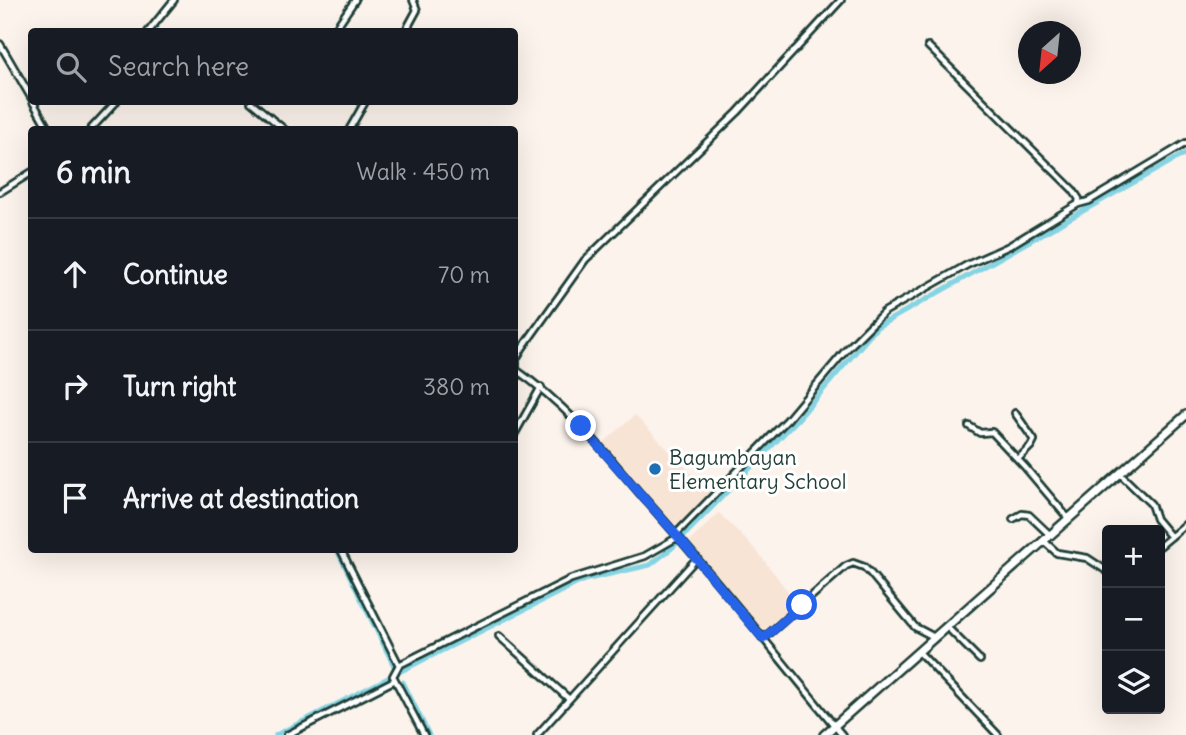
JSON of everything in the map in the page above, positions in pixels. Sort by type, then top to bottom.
[{"type":"main road","points":[[824,735],[1186,415]]},
{"type":"street","points":[[151,28],[174,0]]},
{"type":"street","points":[[336,28],[355,0]]},
{"type":"street","points":[[407,28],[417,10],[414,0]]},
{"type":"street","points":[[518,355],[585,260],[738,112],[841,0]]},
{"type":"street","points":[[0,44],[28,93]]},
{"type":"street","points":[[928,46],[1073,190],[1079,199],[1078,204]]},
{"type":"street","points":[[35,105],[48,126]]},
{"type":"street","points":[[94,126],[113,105]]},
{"type":"street","points":[[255,105],[280,126]]},
{"type":"street","points":[[351,126],[363,105]]},
{"type":"street","points":[[424,735],[395,680],[393,673],[399,665],[571,579],[645,556],[678,536],[787,420],[846,350],[884,312],[967,264],[1009,246],[1186,144]]},
{"type":"street","points":[[0,192],[28,174]]},
{"type":"street","points":[[518,371],[568,411],[697,558],[842,735]]},
{"type":"street","points":[[518,428],[541,387]]},
{"type":"street","points":[[1015,414],[1034,439],[1031,446],[1018,458]]},
{"type":"street","points":[[969,426],[980,433],[992,432],[1018,458],[1068,518]]},
{"type":"street","points":[[1120,474],[1151,504],[1156,519],[1171,537]]},
{"type":"street","points":[[1013,519],[1022,514],[1029,515],[1057,553],[1087,558],[1102,568]]},
{"type":"street","points":[[1165,542],[1186,524]]},
{"type":"street","points":[[343,553],[399,665]]},
{"type":"street","points":[[537,735],[697,558]]},
{"type":"street","points":[[763,639],[846,566],[853,563],[872,574],[915,627],[934,638]]},
{"type":"street","points":[[946,626],[980,660]]},
{"type":"street","points":[[499,636],[569,699]]},
{"type":"street","points":[[918,651],[998,735]]},
{"type":"street","points":[[288,735],[395,680]]},
{"type":"shaded area","name":"Bagumbayan Elementary School","points":[[635,415],[710,493],[677,530],[602,444]]},
{"type":"shaded area","points":[[719,513],[757,551],[799,606],[765,636],[688,543]]},
{"type":"waterway","points":[[395,674],[584,580],[650,565],[672,548],[798,419],[877,327],[1186,153]]},
{"type":"waterway","points":[[338,553],[394,666]]},
{"type":"waterway","points":[[276,735],[390,677]]},
{"type":"waterway","points":[[403,682],[429,735]]},
{"type":"place","name":"Bagumbayan Elementary School","points":[[655,469]]},
{"type":"route","points":[[581,426],[763,639],[802,605]]}]
